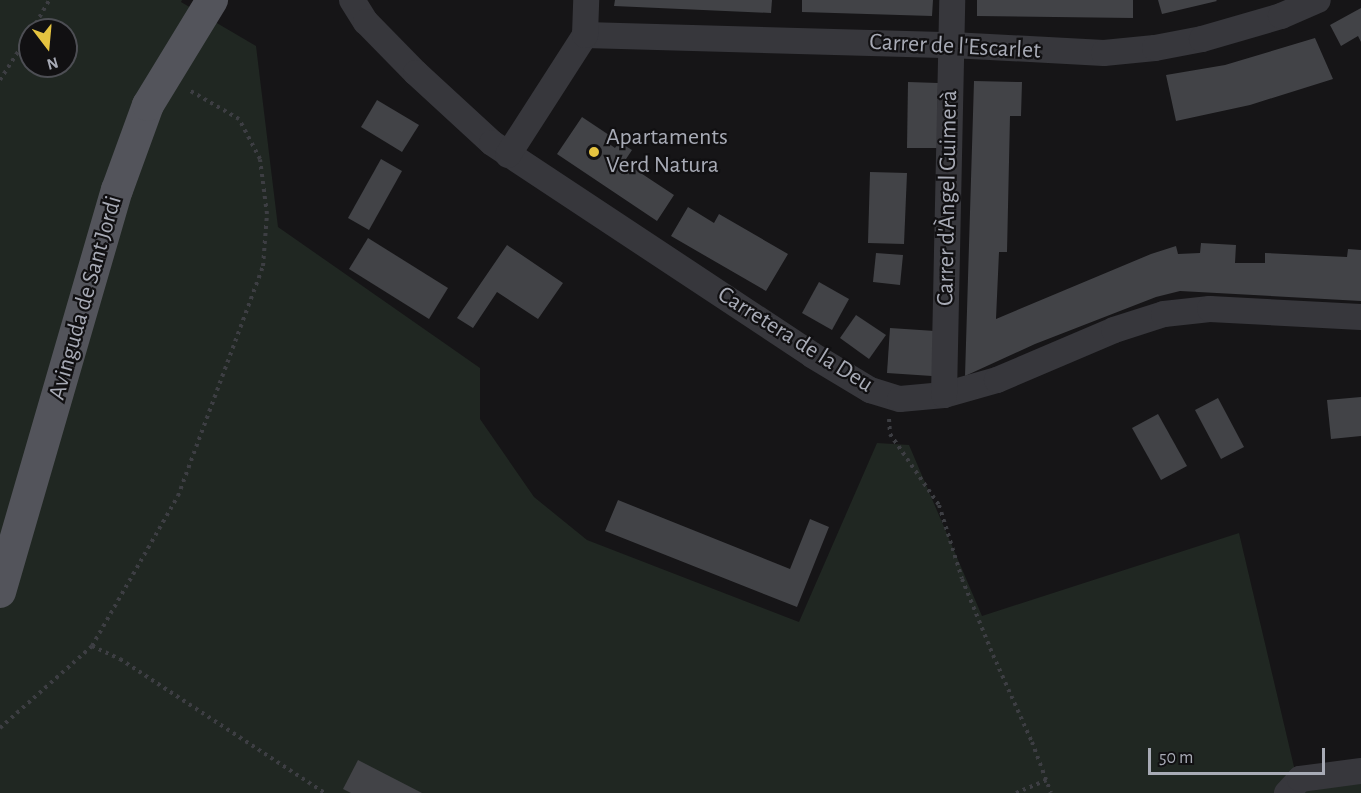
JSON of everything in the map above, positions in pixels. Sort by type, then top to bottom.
[{"type":"main road","name":"Avinguda de Sant Jordi","points":[[0,592],[117,190],[148,105],[207,9],[230,0]]},
{"type":"street","name":"Carretera de la Deu","points":[[352,0],[366,22],[416,73],[508,155],[812,355],[870,390],[888,396],[900,399],[944,395],[997,380],[1114,330],[1164,314],[1210,309],[1361,318]]},
{"type":"street","points":[[508,155],[585,35],[586,0]]},
{"type":"street","name":"Carrer d'Àngel Guimerà","points":[[944,395],[952,0]]},
{"type":"street","name":"Carrer de l'Escarlet","points":[[585,35],[952,45],[1104,52],[1155,48],[1240,29],[1318,0]]},
{"type":"street","points":[[1287,793],[1300,779],[1361,771]]},
{"type":"path","points":[[39,18],[50,0]]},
{"type":"path","points":[[0,80],[18,52]]},
{"type":"path","points":[[0,728],[92,646],[178,496],[263,266],[267,214],[260,159],[239,119],[165,76]]},
{"type":"path","points":[[888,396],[890,434],[939,505],[962,579],[1032,742],[1051,793]]},
{"type":"path","points":[[92,646],[120,659],[326,793]]},
{"type":"path","points":[[1016,793],[1046,780]]},
{"type":"shaded area","points":[[0,0],[182,0],[181,2],[256,46],[278,227],[480,368],[480,419],[534,497],[587,540],[799,622],[877,443],[909,445],[982,616],[1239,533],[1295,771],[1361,766],[1361,793],[0,793]]},
{"type":"building","points":[[615,0],[772,0],[771,13],[614,6]]},
{"type":"building","points":[[802,0],[933,0],[932,16],[802,12]]},
{"type":"building","points":[[977,0],[1133,0],[1133,18],[977,16]]},
{"type":"building","points":[[1158,0],[1216,0],[1217,1],[1162,14]]},
{"type":"building","points":[[1361,8],[1361,42],[1358,36],[1341,46],[1330,25]]},
{"type":"building","points":[[1315,38],[1333,79],[1250,105],[1176,121],[1166,75],[1225,65]]},
{"type":"building","points":[[974,81],[1022,82],[1021,116],[1010,116],[1007,252],[999,252],[996,319],[1151,254],[1176,246],[1178,254],[1200,253],[1201,243],[1236,245],[1235,263],[1265,263],[1265,253],[1347,257],[1348,249],[1361,250],[1361,301],[1180,291],[1156,297],[1035,344],[965,376]]},
{"type":"building","points":[[908,82],[938,83],[937,148],[907,148]]},
{"type":"building","points":[[377,100],[419,125],[402,152],[361,127]]},
{"type":"building","points":[[582,117],[609,135],[605,141],[615,148],[619,142],[632,150],[624,162],[674,195],[657,221],[557,154]]},
{"type":"building","points":[[381,159],[402,171],[369,230],[348,218]]},
{"type":"building","points":[[870,172],[907,173],[904,244],[868,243]]},
{"type":"building","points":[[688,207],[714,223],[719,214],[788,254],[766,291],[671,236]]},
{"type":"building","points":[[368,238],[448,288],[429,319],[349,269]]},
{"type":"building","points":[[507,245],[563,283],[538,319],[497,292],[473,328],[457,318]]},
{"type":"building","points":[[876,253],[903,255],[900,285],[873,282]]},
{"type":"building","points":[[819,282],[849,299],[832,330],[802,313]]},
{"type":"building","points":[[856,315],[886,335],[869,359],[840,338]]},
{"type":"building","points":[[890,328],[935,331],[932,376],[887,373]]},
{"type":"building","points":[[1361,397],[1361,436],[1331,439],[1327,400]]},
{"type":"building","points":[[1218,398],[1244,447],[1221,459],[1195,410]]},
{"type":"building","points":[[1158,414],[1187,466],[1161,480],[1132,428]]},
{"type":"building","points":[[618,500],[790,569],[810,519],[829,527],[797,607],[605,531]]},
{"type":"building","points":[[358,760],[422,793],[351,793],[343,789]]},
{"type":"place","name":"Apartaments Verd Natura","points":[[594,152]]}]
